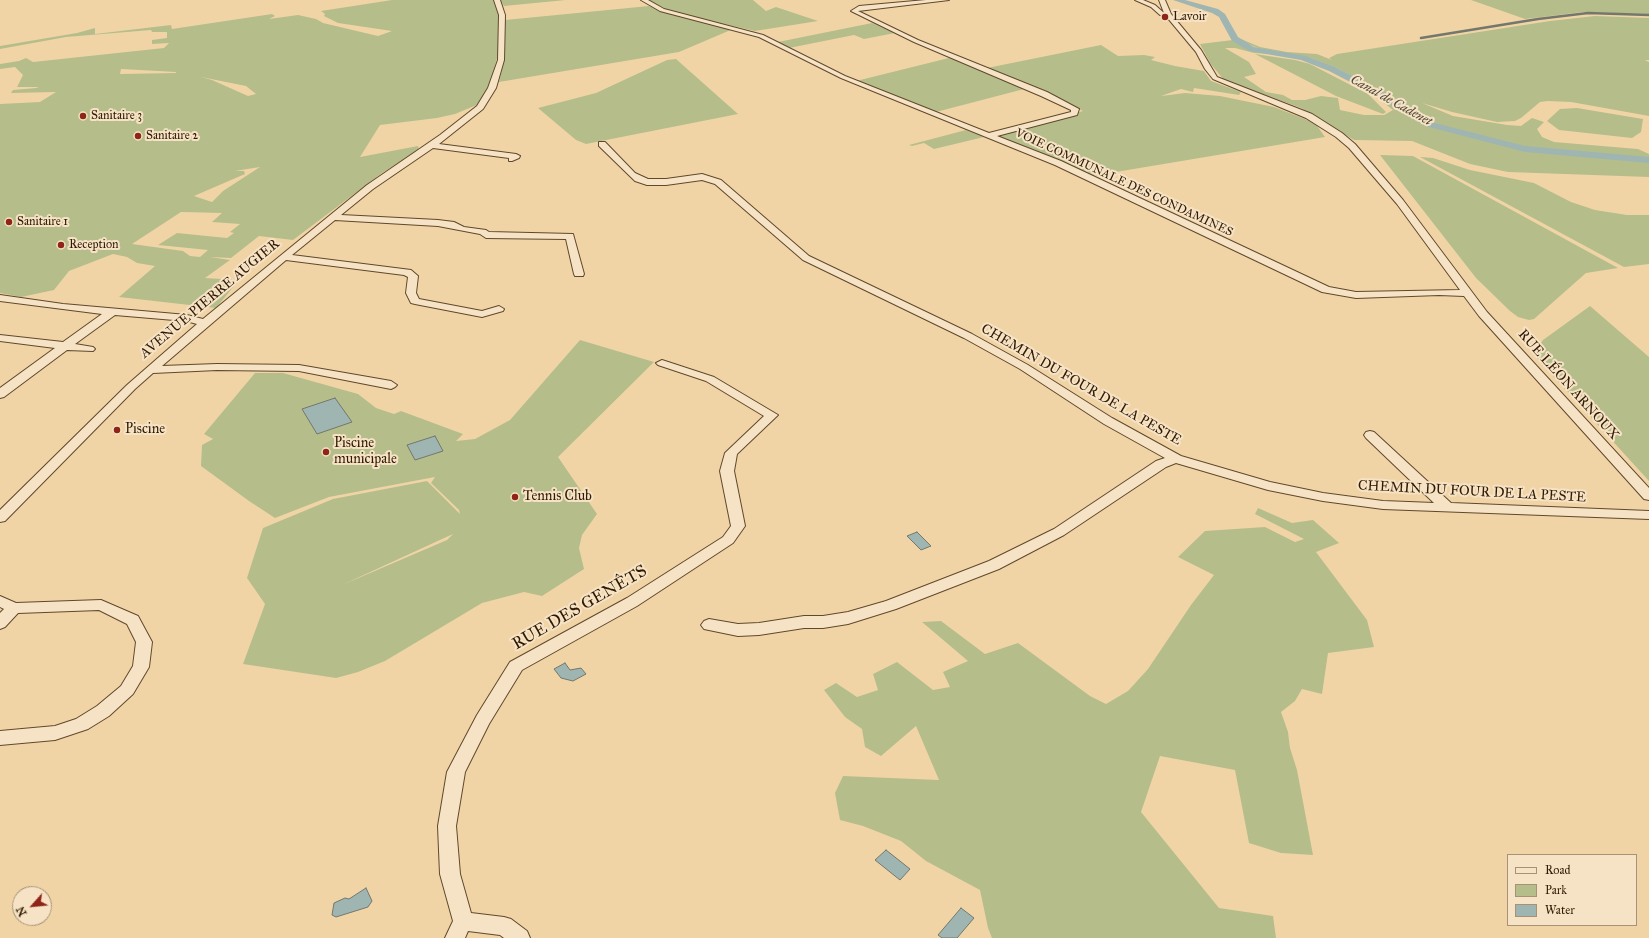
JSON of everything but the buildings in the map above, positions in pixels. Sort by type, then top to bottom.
[{"type":"street","name":"AVENUE PIERRE AUGIER","points":[[0,518],[125,392],[150,370],[332,217],[370,187],[431,145],[480,107],[492,88],[499,68],[502,47],[502,15],[496,0]]},
{"type":"street","name":"VOIE COMMUNALE DES CONDAMINES","points":[[644,0],[662,10],[761,36],[843,78],[1058,163],[1326,290],[1356,295],[1439,292],[1468,293]]},
{"type":"street","points":[[946,0],[859,8],[854,11],[916,41],[1044,94],[1075,109],[1074,113],[990,135]]},
{"type":"street","points":[[1138,0],[1153,6],[1162,14],[1168,15]]},
{"type":"street","points":[[1162,0],[1168,15]]},
{"type":"street","name":"RUE LÉON ARNOUX","points":[[1168,15],[1199,51],[1208,69],[1215,78],[1309,116],[1339,135],[1352,146],[1400,202],[1468,293],[1512,346],[1649,496]]},
{"type":"street","name":"CHEMIN DU FOUR DE LA PESTE","points":[[602,144],[632,175],[638,179],[661,182],[702,177],[718,182],[806,258],[850,281],[968,336],[1024,367],[1108,422],[1176,459],[1268,486],[1322,497],[1383,505],[1446,506],[1649,515]]},
{"type":"street","points":[[431,145],[516,156],[512,159]]},
{"type":"street","points":[[332,217],[438,223],[483,232],[486,235],[570,236],[579,274]]},
{"type":"street","points":[[284,257],[407,272],[413,276],[410,293],[415,300],[482,314],[499,309]]},
{"type":"street","points":[[0,298],[187,318],[205,323]]},
{"type":"street","points":[[0,394],[113,311]]},
{"type":"street","points":[[0,338],[89,350]]},
{"type":"street","name":"RUE DES GENÊTS","points":[[459,930],[450,874],[447,826],[456,772],[483,720],[516,666],[632,602],[728,540],[738,526],[727,471],[731,453],[772,415],[710,379],[662,363]]},
{"type":"street","points":[[150,370],[217,367],[299,368],[391,385]]},
{"type":"street","points":[[1370,435],[1446,506]]},
{"type":"street","points":[[709,625],[738,630],[759,629],[804,622],[823,622],[848,618],[891,605],[994,565],[1059,532],[1161,464],[1176,459]]},
{"type":"street","points":[[0,601],[14,608],[101,606],[133,620],[144,642],[141,667],[127,690],[103,711],[82,724],[55,733],[0,738]]},
{"type":"street","points":[[0,623],[14,608]]},
{"type":"street","points":[[459,930],[504,926],[520,938]]},
{"type":"green space","points":[[392,0],[494,0],[499,16],[498,54],[491,82],[479,104],[455,114],[437,118],[380,125],[360,157],[418,146],[419,150],[382,173],[293,240],[259,236],[231,258],[210,257],[230,260],[205,278],[239,280],[216,308],[119,297],[155,266],[137,263],[127,257],[113,254],[69,271],[54,290],[21,297],[0,293],[0,104],[40,102],[56,92],[11,93],[13,90],[39,87],[17,87],[23,75],[15,67],[0,69],[0,64],[19,61],[26,58],[33,62],[164,48],[169,43],[152,44],[152,40],[167,38],[167,32],[152,32],[151,30],[66,37],[0,49],[0,46],[77,33],[95,28],[95,34],[171,25],[172,29],[272,14],[275,16],[269,19],[298,15],[316,19],[323,23],[378,36],[392,31],[338,23],[324,16],[325,14],[321,11]],"holes":[[[121,69],[176,72],[176,73],[120,74]],[[201,77],[246,86],[256,94],[248,96],[212,80]],[[260,167],[223,191],[212,202],[194,196],[245,174],[244,171],[235,171]],[[181,212],[222,213],[212,222],[240,224],[230,232],[234,233],[227,238],[177,233],[158,245],[208,250],[200,257],[190,256],[183,251],[132,244]]]},
{"type":"green space","points":[[500,0],[566,0],[504,6]]},
{"type":"green space","points":[[647,0],[753,0],[766,11],[776,7],[818,21],[755,31],[689,16],[664,8]]},
{"type":"green space","points":[[1471,0],[1649,0],[1649,14],[1583,12],[1525,19]]},
{"type":"green space","points":[[649,6],[662,11],[733,29],[679,52],[499,82],[504,61],[505,20]]},
{"type":"green space","points":[[1595,16],[1649,18],[1649,60],[1645,60],[1649,62],[1649,116],[1571,102],[1548,101],[1540,102],[1521,118],[1515,121],[1497,122],[1452,112],[1422,103],[1453,116],[1507,125],[1521,126],[1532,118],[1544,122],[1537,129],[1542,137],[1554,142],[1638,149],[1649,154],[1649,177],[1508,172],[1470,164],[1412,141],[1354,140],[1301,108],[1224,80],[1210,63],[1200,44],[1233,40],[1245,47],[1271,54],[1254,53],[1235,48],[1225,48],[1249,62],[1256,74],[1244,77],[1266,92],[1283,95],[1292,100],[1305,100],[1321,96],[1338,98],[1340,110],[1364,115],[1384,115],[1393,110],[1378,98],[1375,89],[1337,68],[1311,58],[1258,48],[1239,40],[1241,39],[1260,47],[1287,52],[1317,54],[1332,60],[1329,58],[1337,54],[1550,21]]},
{"type":"green space","points":[[872,23],[895,33],[864,39],[854,35],[789,48],[778,42]]},
{"type":"green space","points":[[1101,45],[1118,56],[1144,55],[1155,57],[1151,60],[1204,71],[1211,81],[1241,92],[1239,95],[1194,88],[1193,92],[1181,89],[1161,96],[1185,93],[1220,96],[1274,107],[1315,123],[1325,137],[1092,176],[999,137],[1000,134],[1083,111],[987,68]]},
{"type":"green space","points":[[1255,54],[1295,60],[1310,64],[1368,94],[1386,112],[1383,114],[1336,96]]},
{"type":"green space","points":[[953,57],[1028,88],[936,112],[856,81]]},
{"type":"green space","points":[[676,59],[738,114],[586,144],[576,140],[538,108],[596,93],[667,60]]},
{"type":"green space","points":[[1577,108],[1643,119],[1641,132],[1632,138],[1559,130],[1547,121],[1560,109]]},
{"type":"green space","points":[[966,130],[984,137],[934,149],[924,143],[912,146],[909,145]]},
{"type":"green space","points":[[1380,155],[1413,156],[1618,268],[1586,273],[1534,319],[1529,320],[1518,317],[1476,278]]},
{"type":"green space","points":[[1420,157],[1433,158],[1470,170],[1534,183],[1571,202],[1595,210],[1627,215],[1649,215],[1649,264],[1624,267]]},
{"type":"green space","points":[[1590,306],[1649,357],[1649,481],[1533,354],[1543,340]]},
{"type":"green space","points":[[580,340],[654,362],[558,457],[597,514],[582,535],[579,548],[584,569],[542,596],[524,592],[482,603],[385,661],[358,672],[336,678],[243,664],[265,604],[247,578],[263,528],[333,499],[427,481],[460,514],[459,510],[431,483],[435,477],[329,497],[275,518],[249,501],[201,466],[202,445],[213,439],[204,434],[255,373],[283,373],[358,394],[376,408],[394,414],[401,411],[463,434],[456,441],[475,439],[510,420]],"holes":[[[453,534],[447,540],[342,585]]]},
{"type":"green space","points":[[1258,508],[1292,523],[1313,520],[1339,543],[1316,552],[1367,620],[1374,647],[1328,653],[1322,694],[1302,689],[1295,701],[1281,712],[1288,732],[1290,748],[1297,770],[1313,855],[1281,853],[1249,843],[1235,770],[1160,756],[1141,812],[1219,908],[1273,916],[1276,938],[992,938],[988,928],[980,890],[926,861],[901,841],[863,826],[840,820],[835,793],[843,776],[939,780],[916,726],[881,756],[865,747],[862,729],[845,717],[824,690],[836,683],[857,697],[878,690],[873,674],[897,662],[933,690],[950,687],[943,672],[968,661],[922,622],[941,621],[985,654],[1018,643],[1090,696],[1106,704],[1128,691],[1148,669],[1191,605],[1214,575],[1178,557],[1205,531],[1265,527],[1295,542],[1304,539],[1255,514]]},
{"type":"water","points":[[335,398],[352,422],[317,434],[302,409]]},
{"type":"water","points":[[435,436],[443,451],[415,460],[407,445]]},
{"type":"water","points":[[917,532],[931,546],[921,550],[907,536]]},
{"type":"water","points":[[565,663],[570,670],[581,668],[586,674],[573,681],[561,678],[554,669]]},
{"type":"water","points":[[886,850],[910,869],[900,880],[875,860]]},
{"type":"water","points":[[366,888],[372,901],[368,907],[336,917],[332,915],[334,903],[345,898],[349,899]]},
{"type":"water","points":[[961,908],[974,918],[957,938],[942,938],[938,935]]},
{"type":"waterway","name":"Canal de Cadenet","points":[[1177,0],[1215,11],[1222,16],[1235,39],[1252,49],[1303,58],[1332,69],[1378,93],[1428,124],[1525,149],[1649,160]]},
{"type":"waterway","points":[[1421,38],[1538,19],[1588,13],[1649,15]]},
{"type":"place","name":"Lavoir","points":[[1165,17]]},
{"type":"place","name":"Sanitaire 3","points":[[83,116]]},
{"type":"place","name":"Sanitaire 2","points":[[138,136]]},
{"type":"place","name":"Sanitaire 1","points":[[9,222]]},
{"type":"place","name":"Reception","points":[[61,245]]},
{"type":"place","name":"Piscine","points":[[117,430]]},
{"type":"place","name":"Piscine municipale","points":[[326,452]]},
{"type":"place","name":"Tennis Club","points":[[515,497]]}]
